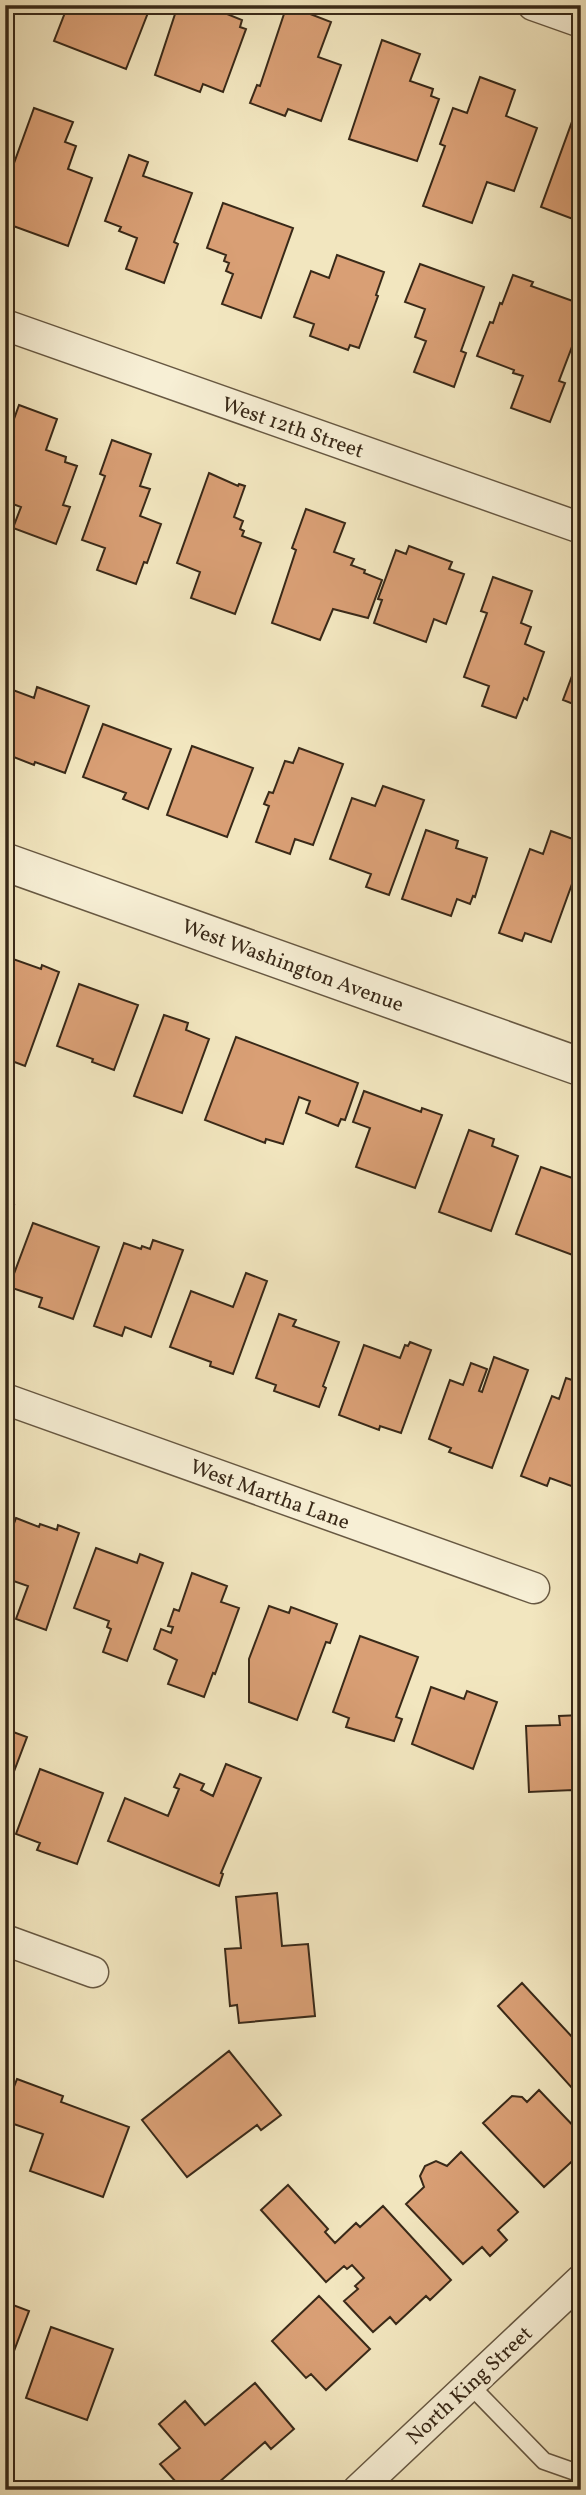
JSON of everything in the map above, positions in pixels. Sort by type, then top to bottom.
[{"type":"street","points":[[533,5],[581,22]]},
{"type":"street","name":"West 12th Street","points":[[5,325],[581,528]]},
{"type":"street","name":"West Washington Avenue","points":[[5,862],[581,1067]]},
{"type":"street","name":"West Martha Lane","points":[[5,1399],[534,1588]]},
{"type":"street","points":[[5,1940],[93,1972]]},
{"type":"street","name":"North King Street","points":[[358,2490],[581,2280]]},
{"type":"lane","points":[[470,2385],[544,2461],[581,2474]]},
{"type":"building","points":[[68,5],[151,5],[126,69],[54,41]]},
{"type":"building","points":[[178,5],[219,5],[217,10],[242,20],[240,27],[246,29],[223,92],[203,84],[200,92],[155,75]]},
{"type":"building","points":[[287,5],[331,22],[318,57],[341,65],[321,121],[288,109],[285,116],[250,103],[257,85],[260,86]]},
{"type":"building","points":[[382,40],[420,54],[410,81],[433,89],[431,96],[439,99],[417,161],[349,139]]},
{"type":"building","points":[[480,77],[515,90],[506,116],[537,128],[514,191],[487,182],[472,223],[423,206],[445,146],[440,144],[453,108],[467,113]]},
{"type":"building","points":[[34,108],[73,122],[65,142],[76,146],[68,169],[92,178],[68,246],[5,223],[5,188]]},
{"type":"building","points":[[577,108],[581,110],[581,222],[541,207]]},
{"type":"building","points":[[129,155],[148,162],[143,176],[192,193],[174,242],[178,244],[164,283],[126,269],[137,238],[119,231],[121,227],[105,221]]},
{"type":"building","points":[[223,203],[293,228],[261,318],[222,304],[233,274],[226,271],[229,263],[224,261],[226,255],[207,248]]},
{"type":"building","points":[[337,255],[384,272],[359,348],[350,345],[348,350],[310,336],[314,324],[294,317],[311,271],[329,278]]},
{"type":"building","points":[[420,264],[484,287],[461,351],[466,353],[454,387],[414,372],[426,341],[415,337],[425,309],[405,302]]},
{"type":"building","points":[[513,275],[533,282],[531,286],[581,304],[581,335],[579,340],[575,339],[559,381],[565,383],[550,422],[511,408],[523,376],[477,356]]},
{"type":"building","points":[[19,405],[57,419],[46,450],[66,457],[65,462],[77,466],[63,505],[70,507],[56,544],[13,528],[21,507],[5,501],[5,456],[9,446],[5,444]]},
{"type":"building","points":[[112,440],[151,454],[140,486],[150,489],[140,516],[161,524],[136,584],[97,570],[105,548],[82,540],[105,476],[100,474]]},
{"type":"building","points":[[209,473],[238,486],[245,486],[234,517],[243,521],[240,529],[244,531],[242,536],[261,543],[235,614],[191,598],[200,572],[177,563]]},
{"type":"building","points":[[306,509],[345,523],[334,552],[354,559],[351,565],[382,580],[368,618],[333,609],[320,640],[272,623],[296,550],[292,548]]},
{"type":"building","points":[[409,546],[452,562],[449,569],[464,574],[446,624],[434,619],[426,642],[374,623],[382,600],[378,599],[396,550],[406,554]]},
{"type":"building","points":[[493,577],[532,591],[521,623],[531,627],[525,644],[544,652],[527,700],[524,698],[516,718],[482,706],[489,686],[464,677],[487,613],[481,611]]},
{"type":"building","points":[[581,632],[581,652],[575,649]]},
{"type":"building","points":[[581,652],[581,707],[563,700]]},
{"type":"building","points":[[37,687],[89,706],[65,773],[35,762],[34,765],[5,751],[5,710],[13,690],[34,698]]},
{"type":"building","points":[[103,724],[171,749],[148,809],[123,799],[126,793],[83,777]]},
{"type":"building","points":[[192,746],[253,768],[227,837],[167,815]]},
{"type":"building","points":[[299,748],[343,764],[313,845],[295,839],[290,854],[256,842],[269,806],[264,804],[269,792],[273,793],[285,761],[293,763]]},
{"type":"building","points":[[383,786],[424,800],[389,895],[366,887],[371,874],[330,859],[352,798],[375,806]]},
{"type":"building","points":[[426,830],[458,841],[456,848],[487,858],[475,897],[473,896],[470,904],[457,899],[451,916],[402,899]]},
{"type":"building","points":[[551,831],[581,842],[581,859],[551,942],[525,933],[522,941],[499,933],[530,849],[543,854]]},
{"type":"building","points":[[581,939],[581,958],[575,956]]},
{"type":"building","points":[[5,952],[12,954],[10,958],[59,972],[25,1066],[9,1060],[5,1053],[8,1028],[5,1027]]},
{"type":"building","points":[[79,984],[138,1005],[114,1070],[57,1046]]},
{"type":"building","points":[[164,1015],[188,1023],[186,1030],[209,1039],[182,1113],[134,1096]]},
{"type":"building","points":[[236,1037],[358,1083],[345,1120],[341,1119],[338,1126],[306,1113],[310,1101],[299,1097],[283,1144],[266,1139],[265,1143],[205,1120]]},
{"type":"building","points":[[364,1091],[421,1112],[422,1108],[442,1115],[415,1188],[356,1167],[370,1128],[353,1122]]},
{"type":"building","points":[[469,1130],[494,1139],[492,1146],[518,1156],[491,1231],[439,1212]]},
{"type":"building","points":[[541,1167],[581,1181],[581,1250],[578,1257],[516,1234]]},
{"type":"building","points":[[5,1202],[14,1205],[5,1230]]},
{"type":"building","points":[[33,1223],[99,1247],[73,1319],[39,1307],[42,1298],[9,1287]]},
{"type":"building","points":[[153,1240],[183,1250],[151,1337],[125,1327],[122,1336],[94,1326],[124,1243],[150,1249]]},
{"type":"building","points":[[246,1273],[267,1281],[233,1374],[210,1366],[211,1362],[170,1347],[191,1291],[233,1307]]},
{"type":"building","points":[[279,1314],[296,1320],[293,1326],[339,1342],[323,1386],[326,1388],[319,1407],[274,1391],[276,1385],[256,1378]]},
{"type":"building","points":[[410,1342],[431,1350],[401,1433],[380,1426],[379,1430],[339,1415],[364,1345],[400,1358],[405,1345],[408,1346]]},
{"type":"building","points":[[494,1357],[528,1370],[492,1468],[449,1452],[451,1448],[429,1439],[450,1380],[463,1385],[471,1363],[487,1369],[479,1391],[482,1392]]},
{"type":"building","points":[[566,1378],[581,1383],[581,1468],[574,1487],[550,1478],[547,1486],[521,1476],[552,1396],[559,1399]]},
{"type":"building","points":[[16,1518],[39,1527],[40,1524],[57,1530],[58,1525],[79,1533],[46,1630],[16,1619],[28,1586],[5,1578],[5,1548]]},
{"type":"building","points":[[96,1548],[137,1563],[140,1554],[163,1563],[127,1661],[103,1652],[111,1629],[107,1627],[109,1621],[74,1608]]},
{"type":"building","points":[[192,1573],[227,1586],[221,1602],[239,1608],[204,1697],[168,1684],[177,1660],[154,1649],[161,1629],[171,1633],[173,1627],[168,1626],[174,1609],[179,1611]]},
{"type":"building","points":[[269,1606],[289,1613],[291,1607],[337,1624],[330,1643],[326,1642],[297,1720],[249,1702],[249,1659]]},
{"type":"building","points":[[360,1636],[418,1657],[396,1717],[402,1719],[394,1741],[346,1727],[349,1718],[333,1712]]},
{"type":"building","points":[[431,1687],[464,1699],[467,1691],[497,1702],[473,1769],[412,1744]]},
{"type":"building","points":[[581,1715],[581,1795],[573,1795],[573,1790],[529,1792],[526,1726],[560,1725],[559,1716]]},
{"type":"building","points":[[5,1729],[27,1737],[5,1789]]},
{"type":"building","points":[[226,1764],[261,1778],[221,1873],[223,1874],[219,1886],[108,1841],[125,1798],[168,1816],[179,1789],[174,1787],[180,1774],[204,1784],[201,1790],[213,1796]]},
{"type":"building","points":[[40,1769],[103,1793],[77,1864],[37,1850],[40,1843],[16,1834]]},
{"type":"building","points":[[277,1893],[282,1946],[308,1944],[315,2016],[239,2023],[237,2005],[230,2006],[225,1949],[241,1948],[236,1897]]},
{"type":"building","points":[[522,1983],[574,2039],[580,2034],[573,2026],[581,2019],[581,2098],[498,2006]]},
{"type":"building","points":[[229,2051],[281,2115],[261,2130],[257,2125],[187,2177],[142,2120]]},
{"type":"building","points":[[17,2079],[63,2096],[61,2102],[129,2127],[103,2197],[30,2171],[43,2134],[5,2121],[5,2110]]},
{"type":"building","points":[[539,2090],[581,2134],[581,2140],[573,2147],[580,2154],[544,2187],[483,2123],[512,2096],[522,2097],[527,2102]]},
{"type":"building","points":[[461,2152],[518,2212],[498,2230],[507,2240],[490,2256],[482,2247],[463,2264],[406,2204],[424,2187],[420,2176],[425,2166],[436,2161],[447,2166]]},
{"type":"building","points":[[288,2185],[328,2229],[325,2232],[335,2243],[356,2223],[360,2227],[383,2206],[451,2280],[430,2300],[426,2296],[396,2324],[390,2317],[373,2332],[344,2301],[358,2289],[355,2286],[364,2278],[352,2265],[347,2269],[344,2266],[326,2282],[261,2210]]},
{"type":"building","points":[[319,2296],[370,2349],[326,2390],[311,2374],[306,2378],[272,2341]]},
{"type":"building","points":[[5,2302],[29,2311],[5,2375]]},
{"type":"building","points":[[51,2327],[113,2349],[87,2420],[26,2398]]},
{"type":"building","points":[[255,2383],[294,2429],[271,2449],[265,2442],[210,2490],[183,2490],[160,2464],[180,2448],[159,2424],[185,2401],[205,2425]]}]
